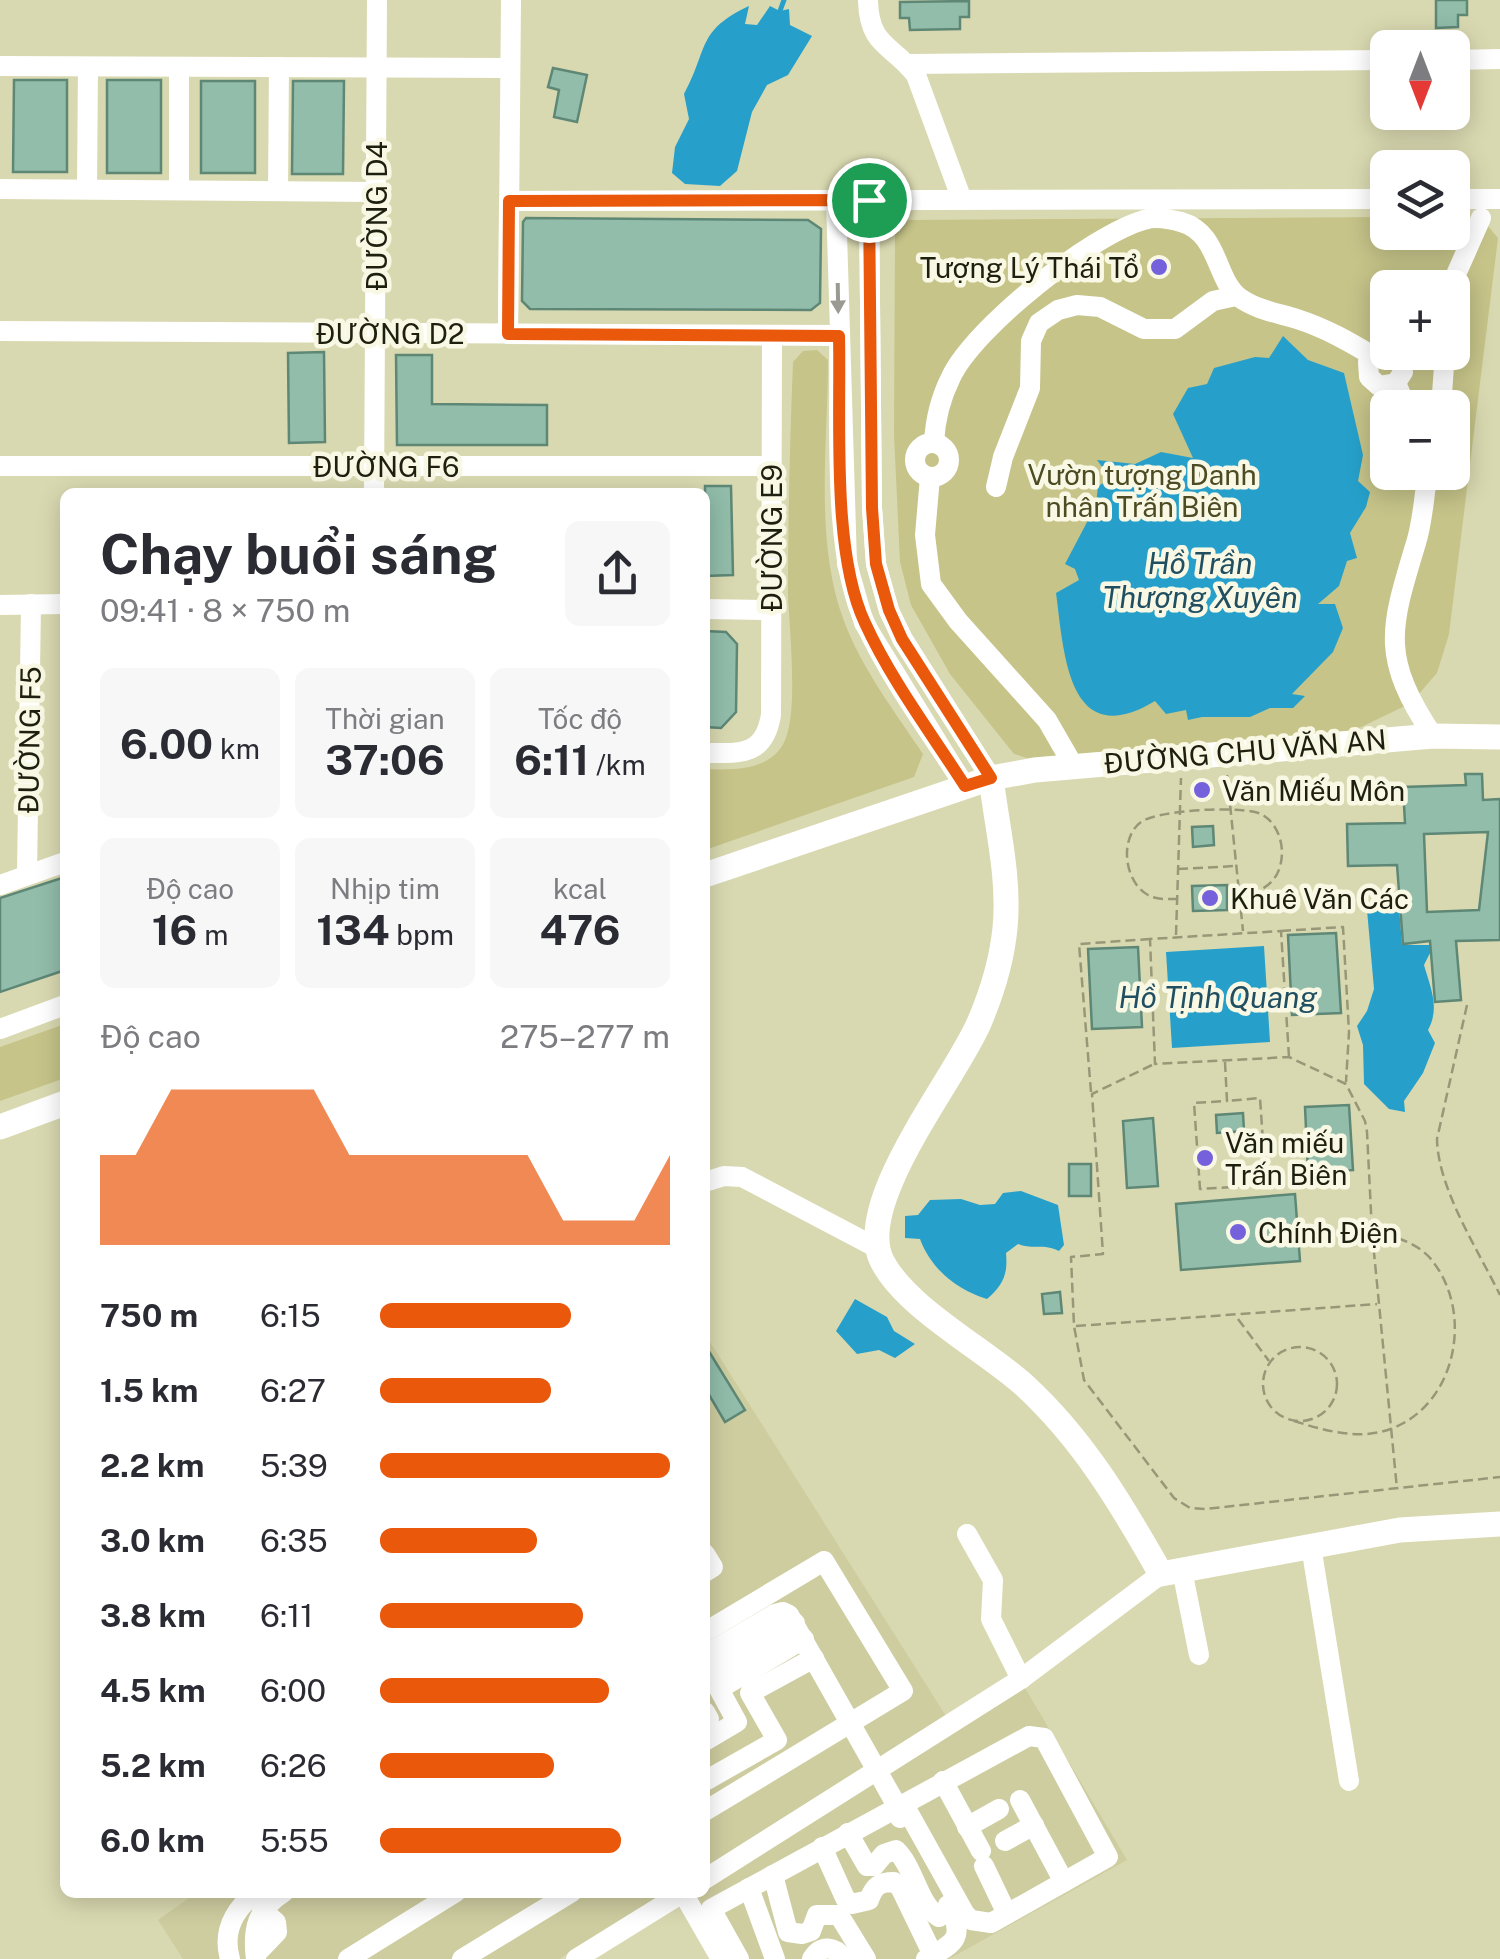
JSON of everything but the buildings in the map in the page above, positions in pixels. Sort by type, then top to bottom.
[{"type":"main road","name":"ĐƯỜNG CHU VĂN AN","points":[[710,873],[991,778],[1073,765],[1498,732]]},
{"type":"main road","points":[[991,778],[1004,885],[1005,928],[999,961],[979,1022],[902,1158],[879,1208],[877,1248],[883,1263],[908,1292],[1022,1383],[1065,1426],[1171,1572],[1400,1530],[1500,1524]]},
{"type":"main road","points":[[0,1128],[60,1105]]},
{"type":"street","name":"ĐƯỜNG D4","points":[[374,488],[377,0]]},
{"type":"street","points":[[508,334],[511,0]]},
{"type":"street","points":[[868,0],[873,33],[916,75],[962,200]]},
{"type":"street","points":[[1470,60],[1500,59]]},
{"type":"street","points":[[908,64],[1370,60]]},
{"type":"street","points":[[0,66],[510,68]]},
{"type":"street","points":[[87,189],[88,66]]},
{"type":"street","points":[[179,67],[179,190]]},
{"type":"street","points":[[278,191],[279,67]]},
{"type":"street","points":[[0,188],[376,192]]},
{"type":"street","points":[[509,201],[1370,199]]},
{"type":"street","points":[[1470,199],[1500,199]]},
{"type":"street","points":[[836,200],[844,537],[853,591],[864,623],[881,653],[965,786]]},
{"type":"street","points":[[869,200],[876,564],[902,639],[991,778]]},
{"type":"street","points":[[1073,765],[1047,720],[930,584],[925,535],[930,477],[920,472],[915,459],[921,447],[934,443],[935,422],[950,377],[973,344],[1013,303],[1124,227],[1156,218],[1186,224],[1206,239],[1236,296],[1256,308],[1370,347]]},
{"type":"street","points":[[1458,270],[1481,218]]},
{"type":"street","points":[[996,487],[1003,457],[1030,388],[1031,340],[1039,322],[1058,310],[1077,305],[1100,307],[1144,330],[1175,330],[1213,301],[1236,296]]},
{"type":"street","name":"ĐƯỜNG D2","points":[[0,331],[839,336]]},
{"type":"street","name":"ĐƯỜNG E9","points":[[710,752],[738,753],[757,747],[768,732],[771,715],[772,335]]},
{"type":"street","points":[[1370,367],[1367,370],[1374,383],[1386,387],[1396,384],[1403,370]]},
{"type":"street","points":[[1396,384],[1399,390]]},
{"type":"street","name":"ĐƯỜNG F6","points":[[0,466],[772,466]]},
{"type":"street","points":[[1425,490],[1418,539],[1394,616],[1395,648],[1411,703],[1433,736]]},
{"type":"street","name":"ĐƯỜNG F5","points":[[27,875],[31,604]]},
{"type":"street","points":[[0,605],[60,604]]},
{"type":"street","points":[[710,610],[771,610]]},
{"type":"street","points":[[0,885],[60,864]]},
{"type":"street","points":[[0,1029],[60,1007]]},
{"type":"street","points":[[710,1180],[742,1177],[877,1248]]},
{"type":"street","points":[[967,1534],[993,1580],[991,1619],[1021,1679]]},
{"type":"street","points":[[1311,1546],[1349,1780]]},
{"type":"street","points":[[710,1629],[824,1560],[903,1691],[710,1808]]},
{"type":"street","points":[[710,1876],[1021,1679],[1171,1572],[1199,1655]]},
{"type":"street","points":[[710,1652],[783,1612],[799,1631],[897,1806],[957,1922],[956,1938],[929,1957],[900,1887],[884,1882],[877,1885],[869,1900],[852,1904],[845,1898],[822,1847]]},
{"type":"street","points":[[710,1674],[799,1631]]},
{"type":"street","points":[[710,1738],[737,1722],[719,1689],[799,1631]]},
{"type":"street","points":[[710,1778],[776,1740],[750,1693],[814,1658]]},
{"type":"street","points":[[739,1959],[710,1909],[897,1806],[1023,1738],[1044,1738],[1108,1857],[991,1923],[972,1920],[907,1810],[897,1806]]},
{"type":"street","points":[[943,1782],[1007,1914]]},
{"type":"street","points":[[1020,1800],[1064,1882]]},
{"type":"street","points":[[968,1827],[999,1808]]},
{"type":"street","points":[[1005,1841],[1034,1825]]},
{"type":"street","points":[[848,1833],[867,1866],[874,1866],[884,1854],[896,1850],[930,1912],[939,1917],[950,1908]]},
{"type":"street","points":[[772,1875],[788,1932],[811,1931],[818,1915],[839,1915],[866,1959]]},
{"type":"street","points":[[749,1888],[774,1959]]},
{"type":"street","points":[[348,1959],[446,1898]]},
{"type":"street","points":[[462,1959],[562,1898]]},
{"type":"street","points":[[576,1959],[675,1898]]},
{"type":"street","points":[[686,1898],[720,1959]]},
{"type":"street","points":[[256,1956],[259,1901]]},
{"type":"street","points":[[230,1959],[227,1933],[232,1918],[259,1901]]},
{"type":"street","points":[[812,1959],[828,1947],[844,1959]]},
{"type":"path","points":[[1226,754],[1244,933]]},
{"type":"path","points":[[1176,937],[1182,757]]},
{"type":"path","points":[[1178,899],[1148,896],[1140,889],[1126,855],[1132,831],[1151,817],[1230,810],[1261,814],[1277,830],[1281,843],[1276,879],[1258,893],[1240,897]]},
{"type":"path","points":[[1178,869],[1236,866]]},
{"type":"path","points":[[1397,1489],[1365,1121],[1346,1084],[1349,1032],[1342,927],[1078,944],[1104,1254],[1071,1258],[1074,1326],[1084,1380],[1174,1498],[1190,1508],[1205,1510],[1397,1489],[1500,1477]]},
{"type":"path","points":[[1281,931],[1289,1057]]},
{"type":"path","points":[[1150,939],[1155,1064]]},
{"type":"path","points":[[1467,1005],[1437,1139],[1437,1155],[1446,1183],[1500,1295]]},
{"type":"path","points":[[1092,1094],[1155,1064],[1289,1057],[1346,1084]]},
{"type":"path","points":[[1225,1060],[1228,1100]]},
{"type":"path","points":[[1260,1098],[1266,1185],[1200,1189],[1194,1103],[1228,1100],[1260,1098]]},
{"type":"path","points":[[1294,1421],[1318,1417],[1327,1410],[1338,1388],[1337,1376],[1325,1356],[1303,1347],[1290,1348],[1270,1362],[1264,1374],[1266,1398],[1282,1417],[1294,1421],[1329,1432],[1358,1434],[1391,1429],[1419,1414],[1440,1388],[1454,1350],[1455,1308],[1434,1262],[1401,1237],[1372,1232]]},
{"type":"path","points":[[1074,1326],[1379,1304]]},
{"type":"path","points":[[1236,1316],[1270,1362]]},
{"type":"shaded area","points":[[710,1342],[946,1716],[710,1865]]},
{"type":"shaded area","points":[[1025,1688],[1127,1860],[949,1959],[728,1959],[692,1898],[710,1898],[710,1887]]},
{"type":"shaded area","points":[[189,1898],[657,1898],[559,1959],[183,1959],[158,1920]]},
{"type":"green space","name":"Vườn tượng Danh nhân Trấn Biên","points":[[1370,217],[1370,250],[1470,250],[1470,218],[1481,218],[1498,238],[1470,464],[1470,390],[1370,390],[1370,490],[1467,490],[1449,634],[1437,673],[1411,703],[1353,731],[1027,758],[1014,754],[950,674],[911,605],[900,562],[894,435],[895,231],[909,220]]},
{"type":"green space","points":[[817,350],[828,360],[826,526],[835,591],[860,656],[923,754],[914,777],[710,848],[710,769],[737,769],[767,760],[782,746],[791,716],[789,478],[793,362],[803,351]]},
{"type":"green space","points":[[60,1026],[60,1080],[0,1101],[0,1047]]},
{"type":"water","points":[[749,6],[745,24],[757,25],[770,6],[780,11],[789,9],[790,25],[812,36],[788,75],[767,85],[752,112],[737,171],[720,186],[685,184],[672,173],[675,147],[689,119],[684,94],[712,33]]},
{"type":"water","name":"Hồ Trần Thượng Xuyên","points":[[1283,336],[1308,360],[1344,373],[1363,455],[1358,481],[1370,492],[1350,533],[1357,558],[1347,561],[1339,586],[1318,604],[1335,604],[1343,628],[1333,652],[1292,694],[1305,696],[1293,708],[1270,708],[1250,717],[1188,720],[1186,710],[1166,714],[1155,701],[1126,714],[1104,715],[1087,705],[1076,689],[1062,642],[1056,593],[1079,580],[1075,569],[1065,564],[1096,505],[1098,486],[1111,479],[1097,460],[1135,464],[1161,452],[1193,458],[1173,414],[1188,388],[1207,384],[1214,368],[1255,357],[1269,358]]},
{"type":"water","points":[[1378,890],[1398,894],[1402,945],[1434,945],[1424,965],[1434,1006],[1428,1030],[1435,1043],[1423,1073],[1404,1101],[1405,1112],[1389,1109],[1364,1084],[1363,1045],[1357,1026],[1374,989],[1367,910]]},
{"type":"water","name":"Hồ Tịnh Quang","points":[[1264,946],[1270,1042],[1172,1048],[1166,952]]},
{"type":"water","points":[[1021,1191],[1058,1205],[1064,1245],[1059,1251],[1018,1244],[1006,1253],[1003,1279],[987,1299],[946,1277],[920,1239],[905,1238],[905,1216],[918,1215],[930,1200],[995,1204],[1003,1193]]},
{"type":"water","points":[[855,1299],[887,1317],[894,1331],[915,1344],[895,1358],[879,1350],[857,1354],[836,1331]]},
{"type":"waterway","points":[[780,11],[784,0]]},
{"type":"place","name":"Tượng Lý Thái Tổ","points":[[1159,267]]},
{"type":"place","name":"Văn Miếu Môn","points":[[1202,790]]},
{"type":"place","name":"Khuê Văn Các","points":[[1210,898]]},
{"type":"place","name":"Văn miếu Trấn Biên","points":[[1205,1158]]},
{"type":"place","name":"Chính Điện","points":[[1238,1232]]},
{"type":"route","points":[[869,200],[876,564],[902,639],[991,778],[965,786],[881,653],[864,623],[853,591],[844,537],[839,336],[508,334],[509,201],[869,200]]}]
